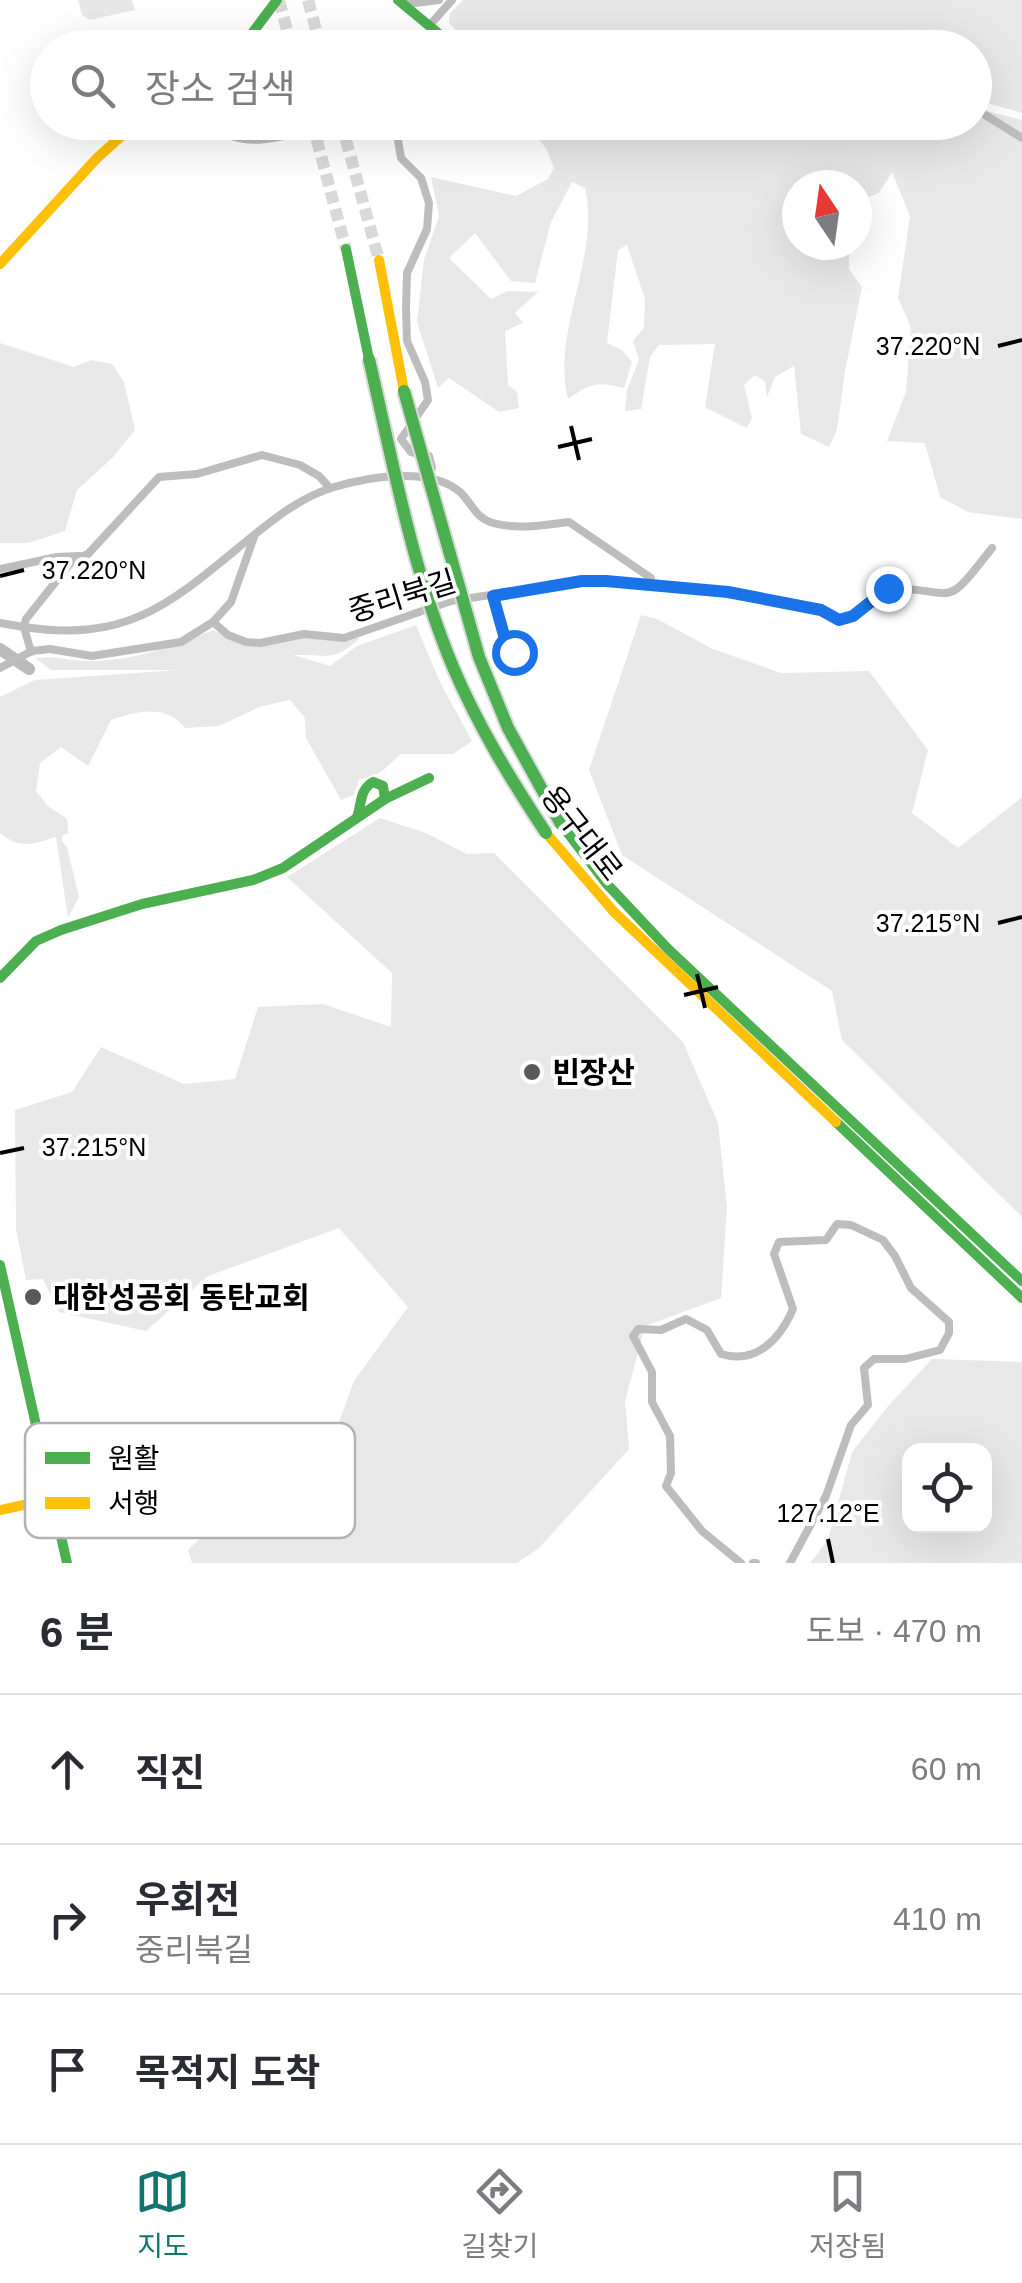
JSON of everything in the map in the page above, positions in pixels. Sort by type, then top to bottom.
[{"type":"main road","points":[[254,30],[277,0]]},
{"type":"main road","points":[[398,0],[434,30]]},
{"type":"main road","points":[[0,264],[118,140]]},
{"type":"main road","name":"용구대로","points":[[346,250],[414,543],[451,664],[495,754],[546,833],[605,902],[1022,1298]]},
{"type":"main road","name":"용구대로","points":[[378,260],[404,391],[465,611],[489,684],[535,781],[561,824],[606,882],[668,949],[1022,1281]]},
{"type":"main road","points":[[0,978],[36,941],[142,904],[254,880],[283,868],[385,798],[429,778]]},
{"type":"main road","points":[[357,818],[362,806],[360,794],[366,786],[373,782],[383,786],[385,798]]},
{"type":"main road","points":[[0,1265],[34,1423]]},
{"type":"main road","points":[[0,1510],[25,1505]]},
{"type":"main road","points":[[60,1538],[66,1563]]},
{"type":"street","points":[[408,0],[439,0]]},
{"type":"street","points":[[429,26],[452,0]]},
{"type":"street","points":[[992,119],[1022,138]]},
{"type":"street","points":[[398,140],[401,158],[422,178],[429,204],[427,229],[407,273],[406,309],[408,345],[425,382],[428,400],[401,438],[411,452],[428,456],[432,468],[426,478]]},
{"type":"street","points":[[0,568],[88,554],[159,477],[197,474],[262,456],[300,464],[330,488]]},
{"type":"street","points":[[0,623],[79,632],[123,624],[187,590],[288,508],[330,488],[386,478],[426,478],[448,484],[460,492],[478,516],[492,523],[522,528],[569,522],[651,578],[651,586]]},
{"type":"street","points":[[2,667],[29,653],[50,649],[92,656],[170,645],[213,622],[231,602],[254,534]]},
{"type":"street","name":"중리북길","points":[[213,622],[228,636],[246,642],[304,634],[344,638],[419,610],[582,581],[728,592],[821,610],[839,620],[853,616],[888,588],[944,596],[957,592],[992,548]]},
{"type":"street","points":[[29,653],[26,618],[79,556]]},
{"type":"street","points":[[493,596],[505,639],[514,652]]},
{"type":"street","points":[[741,1563],[702,1531],[666,1486],[671,1462],[670,1436],[652,1402],[652,1372],[633,1336],[638,1329],[661,1330],[686,1320],[707,1330],[722,1354],[735,1358],[772,1344],[793,1310],[774,1254],[779,1242],[826,1240],[837,1224],[851,1226],[883,1240],[910,1288],[949,1322],[949,1333],[940,1350],[906,1359],[874,1359],[864,1368],[868,1406],[851,1425],[826,1496],[790,1563]]},
{"type":"shaded area","points":[[78,0],[132,0],[135,10],[90,20],[82,15]]},
{"type":"shaded area","points":[[463,0],[1022,0],[1022,113],[992,105],[992,30],[456,30],[449,23],[450,13]]},
{"type":"shaded area","points":[[992,112],[1022,120],[1022,519],[968,512],[940,497],[925,443],[887,441],[906,392],[911,327],[898,298],[910,216],[892,172],[879,193],[872,196],[872,170],[782,170],[782,260],[849,260],[849,269],[862,287],[837,430],[829,447],[801,434],[794,366],[775,377],[767,397],[765,381],[755,375],[744,385],[752,418],[747,428],[705,407],[715,344],[659,345],[650,357],[641,409],[625,411],[627,390],[639,360],[633,341],[644,328],[645,299],[627,245],[618,250],[607,343],[622,350],[632,362],[624,388],[594,385],[568,399],[566,347],[587,240],[588,214],[585,188],[572,182],[551,222],[535,283],[511,281],[475,233],[449,258],[491,299],[508,291],[538,292],[515,313],[523,323],[505,331],[508,385],[517,392],[519,408],[499,412],[449,378],[438,388],[417,322],[424,260],[439,216],[431,177],[516,196],[548,179],[554,168],[539,140],[992,140]]},
{"type":"shaded area","points":[[0,343],[74,367],[91,360],[112,364],[124,382],[135,430],[77,490],[65,531],[28,543],[0,543]]},
{"type":"shaded area","points":[[641,615],[657,619],[713,649],[781,673],[869,671],[928,750],[912,813],[958,848],[1022,797],[1022,1217],[842,1040],[832,991],[622,855],[589,770]]},
{"type":"shaded area","points":[[416,625],[440,682],[472,741],[453,754],[401,754],[381,772],[359,780],[353,795],[341,800],[306,738],[305,718],[290,700],[259,707],[219,726],[185,728],[169,715],[151,712],[111,720],[88,766],[61,747],[40,763],[36,791],[48,806],[67,819],[68,833],[62,841],[67,847],[79,897],[68,918],[56,837],[21,844],[0,833],[0,697],[35,680],[178,670],[51,670],[35,658],[122,658],[168,647],[213,630],[249,645],[298,638],[360,638],[336,654],[294,655],[330,666],[357,646]]},
{"type":"shaded area","points":[[380,818],[426,833],[467,854],[494,853],[683,1042],[718,1123],[727,1207],[721,1298],[645,1326],[625,1401],[629,1449],[539,1548],[517,1563],[192,1563],[188,1550],[200,1538],[355,1538],[355,1423],[339,1423],[354,1381],[408,1307],[339,1228],[208,1276],[146,1331],[59,1312],[43,1279],[26,1280],[16,1229],[15,1110],[72,1092],[101,1047],[184,1084],[235,1079],[258,1007],[323,1004],[391,1027],[392,973],[287,877]]},
{"type":"shaded area","points":[[932,1359],[1022,1362],[1022,1563],[810,1563],[828,1540],[852,1452]]},
{"type":"waterway","points":[[0,649],[29,669]]},
{"type":"tunnel","points":[[279,0],[287,30]]},
{"type":"tunnel","points":[[308,0],[316,30]]},
{"type":"tunnel","points":[[317,140],[346,249]]},
{"type":"tunnel","points":[[346,140],[379,260]]},
{"type":"traffic: fast","points":[[254,30],[277,0]]},
{"type":"traffic: fast","points":[[398,0],[434,30]]},
{"type":"traffic: fast","points":[[346,249],[369,359]]},
{"type":"traffic: fast","points":[[369,359],[405,515],[439,630],[484,731],[546,833]]},
{"type":"traffic: fast","points":[[404,391],[479,657],[508,728],[561,824]]},
{"type":"traffic: fast","points":[[0,978],[36,941],[61,930],[142,904],[253,880],[283,868],[385,799],[429,778]]},
{"type":"traffic: fast","points":[[357,817],[368,785],[373,782],[383,786],[385,799]]},
{"type":"traffic: fast","points":[[561,824],[606,883],[668,949],[1022,1281]]},
{"type":"traffic: fast","points":[[836,1122],[1022,1298]]},
{"type":"traffic: fast","points":[[0,1265],[36,1423]]},
{"type":"traffic: fast","points":[[61,1538],[67,1563]]},
{"type":"traffic: slow","points":[[0,264],[117,140]]},
{"type":"traffic: slow","points":[[379,260],[404,391]]},
{"type":"traffic: slow","points":[[546,833],[614,912],[836,1122]]},
{"type":"traffic: slow","points":[[0,1510],[25,1505]]},
{"type":"place","name":"빈장산","points":[[532,1072]]},
{"type":"place","name":"대한성공회 동탄교회","points":[[33,1297]]},
{"type":"route","points":[[514,652],[505,639],[493,596],[582,581],[606,581],[728,592],[821,610],[839,620],[853,616],[888,588]]}]
